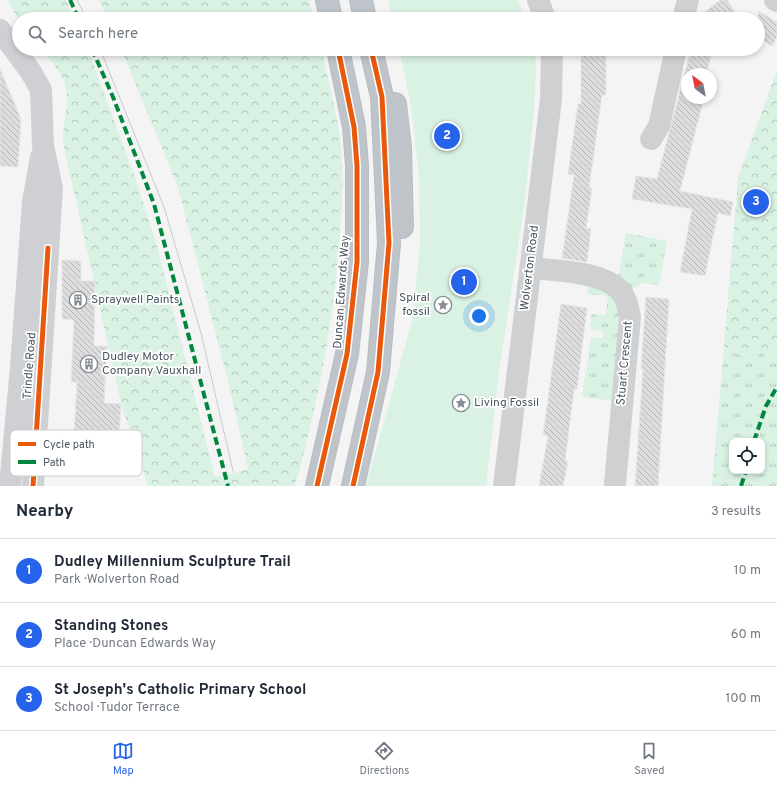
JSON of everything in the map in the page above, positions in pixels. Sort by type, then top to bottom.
[{"type":"highway","points":[[327,0],[330,12]]},
{"type":"highway","points":[[361,0],[364,12]]},
{"type":"highway","points":[[376,0],[379,12]]},
{"type":"highway","name":"Duncan Edwards Way","points":[[317,486],[347,354],[357,262],[357,166],[354,127],[339,56]]},
{"type":"highway","points":[[353,486],[378,372],[389,243],[382,97],[373,56]]},
{"type":"highway","points":[[387,56],[400,147],[403,226],[387,266]]},
{"type":"main road","name":"Trindle Road","points":[[1,30],[12,45]]},
{"type":"main road","name":"Trindle Road","points":[[20,56],[41,90],[43,146],[52,188],[37,430]]},
{"type":"main road","name":"Trindle Road","points":[[15,430],[33,202],[43,146]]},
{"type":"main road","name":"Trindle Road","points":[[10,486],[11,476]]},
{"type":"main road","name":"Trindle Road","points":[[33,486],[34,476]]},
{"type":"street","points":[[538,0],[542,12]]},
{"type":"street","points":[[685,12],[688,0]]},
{"type":"street","name":"Wolverton Road","points":[[504,486],[551,99],[552,56]]},
{"type":"street","points":[[651,139],[659,126],[674,56]]},
{"type":"street","name":"Stuart Crescent","points":[[530,268],[597,277],[608,282],[622,292],[627,304],[630,317],[615,484]]},
{"type":"green space","points":[[7,0],[66,0],[72,12],[14,12]]},
{"type":"green space","points":[[99,0],[309,0],[312,12],[105,12]]},
{"type":"green space","points":[[388,0],[518,0],[522,12],[391,12]]},
{"type":"green space","points":[[47,56],[91,56],[136,180],[157,246],[215,477],[248,469],[229,385],[178,187],[124,56],[323,56],[340,135],[342,158],[341,213],[334,299],[324,362],[311,424],[295,486],[148,486],[142,468],[142,430],[130,430],[122,407],[64,148],[63,133],[67,103],[66,88],[53,62]]},
{"type":"green space","points":[[400,56],[535,56],[534,110],[524,207],[499,372],[486,486],[366,486],[412,321],[420,243],[419,178],[411,106]]},
{"type":"green space","points":[[777,70],[777,350],[723,357],[738,178]]},
{"type":"green space","points":[[626,233],[667,241],[659,285],[642,283],[631,290],[618,277]]},
{"type":"green space","points":[[586,283],[615,298],[619,316],[615,401],[582,397],[591,337],[603,338],[603,332],[590,329],[591,314],[606,315],[608,296],[588,294]]},
{"type":"green space","points":[[777,350],[777,486],[712,486],[723,357]]},
{"type":"building","points":[[720,0],[727,0],[735,12],[705,12]]},
{"type":"building","points":[[765,15],[777,22],[777,37],[772,46],[765,42]]},
{"type":"building","points":[[581,56],[606,56],[606,95],[602,95],[589,188],[592,188],[586,228],[591,229],[587,262],[562,258],[574,175],[568,174],[578,104],[581,104]]},
{"type":"building","points":[[689,56],[711,56],[708,68],[686,68]]},
{"type":"building","points":[[0,69],[21,119],[18,167],[0,166]]},
{"type":"building","points":[[681,87],[681,104],[702,104],[680,191],[733,202],[730,216],[718,213],[705,276],[680,272],[692,209],[632,199],[636,176],[657,179]]},
{"type":"building","points":[[62,260],[81,261],[81,281],[95,281],[94,346],[107,346],[104,403],[121,404],[119,430],[74,430],[77,382],[71,382],[74,320],[62,319]]},
{"type":"building","points":[[646,297],[669,299],[658,486],[635,486]]},
{"type":"building","points":[[561,304],[587,308],[577,389],[574,389],[565,461],[568,461],[563,486],[539,486],[548,436],[543,435]]},
{"type":"tram line","points":[[77,0],[83,12]]},
{"type":"tram line","points":[[103,56],[164,207],[201,333],[233,471]]},
{"type":"marked path","points":[[70,0],[76,12]]},
{"type":"marked path","points":[[95,56],[113,97],[154,204],[228,486]]},
{"type":"marked path","points":[[755,438],[766,406],[777,387]]},
{"type":"marked path","points":[[741,486],[745,474]]},
{"type":"cycle path","points":[[317,486],[347,354],[357,262],[357,166],[354,127],[339,56]]},
{"type":"cycle path","points":[[353,486],[378,372],[389,243],[382,97],[373,56]]},
{"type":"cycle path","points":[[37,430],[48,248]]},
{"type":"cycle path","points":[[33,486],[34,476]]},
{"type":"place","name":"Standing Stones","points":[[447,136]]},
{"type":"place","name":"St Joseph's Catholic Primary School","points":[[756,202]]},
{"type":"place","name":"Dudley Millennium Sculpture Trail","points":[[464,282]]},
{"type":"place","name":"Spraywell Paints","points":[[78,300]]},
{"type":"place","name":"Spiral fossil","points":[[443,305]]},
{"type":"place","name":"Dudley Motor Company Vauxhall","points":[[89,364]]},
{"type":"place","name":"Living Fossil","points":[[461,403]]}]
